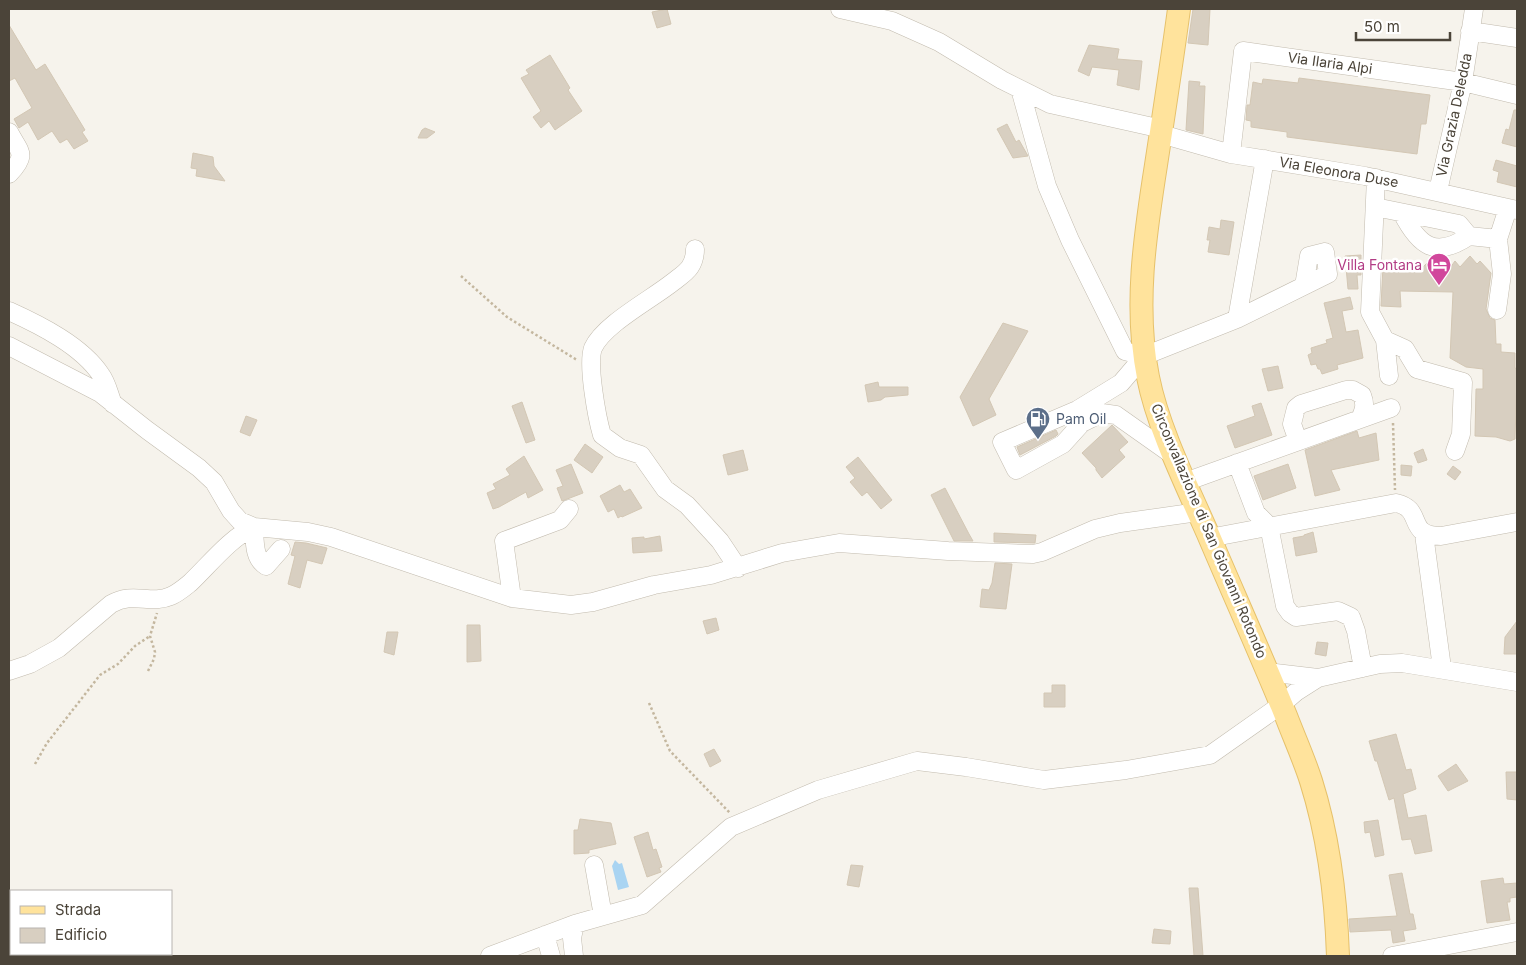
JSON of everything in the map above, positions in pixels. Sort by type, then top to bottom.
[{"type":"main road","name":"Circonvallazione di San Giovanni Rotondo","points":[[1180,9],[1148,220],[1142,278],[1141,312],[1144,356],[1149,384],[1174,456],[1311,779],[1324,830],[1332,874],[1338,956]]},
{"type":"street","name":"Via Eleonora Duse","points":[[840,9],[892,21],[938,42],[1002,80],[1050,104],[1161,131],[1231,154],[1376,178],[1513,209]]},
{"type":"street","name":"Via Grazia Deledda","points":[[1438,191],[1463,82],[1474,9]]},
{"type":"street","points":[[1470,31],[1517,38]]},
{"type":"street","name":"Via Ilaria Alpi","points":[[1231,154],[1243,51],[1463,82],[1517,95]]},
{"type":"street","points":[[1020,89],[1047,186],[1070,240],[1125,351],[1144,356]]},
{"type":"street","points":[[9,132],[20,150],[21,156],[9,174]]},
{"type":"street","points":[[1237,319],[1265,159]]},
{"type":"street","points":[[1376,178],[1370,312],[1385,340],[1389,376]]},
{"type":"street","points":[[1375,207],[1460,224],[1469,236]]},
{"type":"street","points":[[1497,310],[1502,274],[1498,239],[1513,209]]},
{"type":"street","points":[[1402,213],[1412,232],[1425,244],[1434,247],[1444,247],[1459,243],[1469,236],[1498,239]]},
{"type":"street","points":[[695,249],[695,257],[689,268],[663,290],[625,316],[599,339],[593,349],[591,360],[596,407],[602,436],[611,443],[641,455],[665,489],[687,505],[720,540],[738,568]]},
{"type":"street","points":[[1174,456],[1116,414],[1102,413],[1082,423],[1063,444],[1016,470],[1002,442],[1078,410],[1121,383],[1144,356],[1237,319],[1304,286]]},
{"type":"street","points":[[9,311],[76,348],[102,376],[113,404]]},
{"type":"street","points":[[1385,340],[1404,349],[1417,369],[1463,382],[1461,434],[1454,451]]},
{"type":"street","points":[[9,346],[100,393],[199,468],[214,482],[231,511],[240,521],[254,527],[308,532],[331,537],[512,598],[571,604],[593,602],[654,585],[711,575],[782,553],[839,543],[948,551],[1033,554],[1095,530],[1120,523],[1198,512]]},
{"type":"street","points":[[1114,388],[1113,401],[1116,414]]},
{"type":"street","points":[[1298,441],[1292,424],[1296,408],[1301,404],[1346,390],[1353,390],[1362,395],[1365,403],[1360,419]]},
{"type":"street","points":[[1185,482],[1391,408]]},
{"type":"street","points":[[1133,427],[1141,428],[1146,426],[1158,414]]},
{"type":"street","points":[[1237,463],[1256,513],[1269,526],[1285,606],[1296,617],[1338,611],[1350,617],[1356,631],[1363,668]]},
{"type":"street","points":[[1209,538],[1396,504],[1403,505],[1409,510],[1419,530],[1424,534],[1440,536],[1517,522]]},
{"type":"street","points":[[512,598],[504,541],[560,520],[568,509]]},
{"type":"street","points":[[254,527],[255,545],[262,564],[266,566],[281,549]]},
{"type":"street","points":[[9,671],[30,664],[59,648],[119,599],[128,597],[154,600],[174,596],[240,535],[254,527]]},
{"type":"street","points":[[1424,534],[1442,668]]},
{"type":"street","points":[[1267,672],[1318,678],[1391,662],[1442,668],[1517,682]]},
{"type":"street","points":[[490,956],[575,924],[642,905],[731,827],[818,790],[917,761],[1044,780],[1126,770],[1210,755],[1318,678]]},
{"type":"street","points":[[594,865],[603,916]]},
{"type":"street","points":[[574,956],[572,938],[575,924]]},
{"type":"street","points":[[1392,956],[1517,932]]},
{"type":"street","points":[[545,936],[550,956]]},
{"type":"path","points":[[461,276],[507,317],[581,362],[592,371]]},
{"type":"path","points":[[1391,408],[1396,504]]},
{"type":"path","points":[[148,671],[155,652],[150,636],[164,599]]},
{"type":"path","points":[[35,764],[47,743],[100,675],[118,664],[135,646],[150,636]]},
{"type":"path","points":[[649,703],[670,751],[740,823]]},
{"type":"water","points":[[615,860],[619,864],[622,863],[629,887],[618,890],[612,866]]},
{"type":"building","points":[[667,9],[671,24],[657,28],[652,12]]},
{"type":"building","points":[[1193,9],[1210,9],[1208,45],[1188,43]]},
{"type":"building","points":[[9,25],[36,70],[45,64],[85,130],[82,132],[88,141],[74,149],[67,139],[60,143],[52,131],[38,140],[28,122],[19,128],[14,119],[32,108],[15,78],[9,81]]},
{"type":"building","points":[[1089,45],[1119,49],[1117,59],[1142,61],[1139,90],[1117,85],[1119,70],[1092,67],[1089,76],[1078,71]]},
{"type":"building","points":[[550,55],[570,88],[568,90],[582,111],[555,130],[549,121],[541,128],[533,117],[541,111],[521,78],[529,74],[526,70]]},
{"type":"building","points":[[1299,78],[1430,95],[1426,124],[1421,124],[1417,154],[1287,137],[1287,132],[1251,127],[1251,121],[1246,120],[1247,105],[1250,105],[1253,82],[1262,84],[1263,79],[1298,83]]},
{"type":"building","points":[[1189,81],[1200,82],[1199,86],[1205,86],[1203,134],[1186,130]]},
{"type":"building","points":[[1514,110],[1517,110],[1517,147],[1502,143],[1506,129],[1509,130]]},
{"type":"building","points":[[1007,124],[1016,142],[1019,140],[1028,156],[1013,158],[997,129]]},
{"type":"building","points":[[425,128],[435,132],[427,138],[418,138],[422,130]]},
{"type":"building","points":[[193,153],[213,157],[214,166],[225,181],[196,176],[197,169],[191,168]]},
{"type":"building","points":[[1496,160],[1517,166],[1517,187],[1497,182],[1499,172],[1493,170]]},
{"type":"building","points":[[1221,220],[1234,222],[1229,255],[1208,252],[1210,240],[1207,240],[1209,227],[1220,229]]},
{"type":"building","points":[[1361,255],[1361,275],[1357,275],[1358,289],[1348,289],[1345,256]]},
{"type":"building","points":[[1470,256],[1477,264],[1480,261],[1491,273],[1486,309],[1490,318],[1495,320],[1496,344],[1501,344],[1501,352],[1515,353],[1517,377],[1515,439],[1510,441],[1496,437],[1475,436],[1476,389],[1483,389],[1483,369],[1466,367],[1450,358],[1453,292],[1400,291],[1401,307],[1381,306],[1383,266],[1390,263],[1392,266],[1422,268],[1429,261],[1436,268],[1450,268],[1455,261],[1460,267]]},
{"type":"building","points":[[1350,297],[1353,309],[1342,311],[1346,332],[1358,330],[1363,358],[1337,365],[1338,369],[1322,374],[1316,364],[1311,365],[1308,355],[1312,353],[1311,348],[1327,343],[1326,340],[1333,338],[1324,303]]},
{"type":"building","points":[[1003,323],[1028,331],[989,399],[996,415],[973,426],[960,397]]},
{"type":"building","points":[[1278,366],[1283,388],[1268,391],[1262,369]]},
{"type":"building","points":[[878,382],[879,387],[908,387],[908,395],[885,397],[881,400],[868,402],[865,385]]},
{"type":"building","points":[[522,402],[535,440],[526,443],[512,406]]},
{"type":"building","points":[[1261,403],[1272,435],[1235,448],[1227,426],[1255,416],[1252,406]]},
{"type":"building","points":[[246,416],[257,420],[250,436],[240,432]]},
{"type":"building","points":[[1112,425],[1128,442],[1119,450],[1125,457],[1102,478],[1096,468],[1082,453]]},
{"type":"building","points":[[1056,430],[1058,434],[1056,436],[1020,455],[1017,447]]},
{"type":"building","points":[[1357,431],[1359,438],[1376,433],[1379,460],[1331,470],[1340,490],[1315,496],[1305,450]]},
{"type":"building","points":[[585,444],[603,457],[592,473],[574,460]]},
{"type":"building","points":[[1423,449],[1427,460],[1418,463],[1414,453]]},
{"type":"building","points":[[743,450],[748,470],[728,475],[723,455]]},
{"type":"building","points":[[524,456],[543,490],[528,498],[526,492],[493,509],[487,493],[496,489],[493,484],[510,475],[506,469]]},
{"type":"building","points":[[858,457],[892,500],[881,509],[867,492],[862,496],[850,482],[855,478],[846,467]]},
{"type":"building","points":[[571,464],[583,493],[562,501],[557,488],[563,486],[556,470]]},
{"type":"building","points":[[1288,464],[1296,488],[1263,500],[1254,476]]},
{"type":"building","points":[[1401,465],[1412,466],[1411,476],[1401,475]]},
{"type":"building","points":[[1453,466],[1461,472],[1455,480],[1447,474]]},
{"type":"building","points":[[620,485],[624,492],[630,489],[642,508],[618,518],[614,509],[608,512],[600,496]]},
{"type":"building","points":[[945,488],[973,541],[954,541],[931,495]]},
{"type":"building","points":[[1313,532],[1317,552],[1296,556],[1293,538]]},
{"type":"building","points":[[994,533],[1036,535],[1035,543],[994,542]]},
{"type":"building","points":[[660,536],[662,551],[633,553],[632,538],[644,537],[644,539]]},
{"type":"building","points":[[295,542],[327,548],[322,564],[307,560],[300,588],[288,584],[295,556],[291,555]]},
{"type":"building","points":[[995,563],[1012,564],[1006,609],[980,607],[982,589],[989,590]]},
{"type":"building","points":[[716,618],[719,630],[707,634],[703,621]]},
{"type":"building","points":[[1517,621],[1517,654],[1504,654],[1505,637]]},
{"type":"building","points":[[467,625],[480,625],[481,661],[467,662]]},
{"type":"building","points":[[387,632],[398,632],[394,655],[384,652]]},
{"type":"building","points":[[1317,642],[1328,643],[1326,656],[1315,654]]},
{"type":"building","points":[[1052,685],[1065,685],[1065,707],[1044,707],[1044,693],[1052,693]]},
{"type":"building","points":[[1396,734],[1406,770],[1411,769],[1416,789],[1403,794],[1408,818],[1426,815],[1432,851],[1415,854],[1411,839],[1402,840],[1394,798],[1389,800],[1377,761],[1375,761],[1369,741]]},
{"type":"building","points":[[714,749],[721,761],[710,767],[704,754]]},
{"type":"building","points":[[1456,764],[1468,781],[1448,791],[1438,776]]},
{"type":"building","points":[[1506,772],[1517,772],[1517,800],[1507,799]]},
{"type":"building","points":[[580,819],[611,823],[616,844],[589,850],[589,853],[574,854],[574,830],[578,830]]},
{"type":"building","points":[[1378,820],[1384,855],[1375,857],[1370,832],[1365,833],[1364,822]]},
{"type":"building","points":[[648,832],[653,850],[656,849],[662,867],[659,868],[661,872],[647,877],[634,837]]},
{"type":"building","points":[[851,865],[863,866],[859,887],[847,885]]},
{"type":"building","points":[[1402,873],[1410,914],[1413,914],[1416,929],[1403,931],[1405,941],[1393,943],[1391,930],[1350,932],[1349,919],[1397,916],[1389,875]]},
{"type":"building","points":[[1503,878],[1504,884],[1517,883],[1517,897],[1510,898],[1510,902],[1507,902],[1510,920],[1487,923],[1481,881]]},
{"type":"building","points":[[1189,888],[1198,888],[1203,956],[1194,956]]},
{"type":"building","points":[[1154,929],[1171,931],[1170,944],[1152,943]]},
{"type":"place","name":"Villa Fontana","points":[[1439,286]]},
{"type":"place","name":"Pam Oil","points":[[1038,440]]}]
